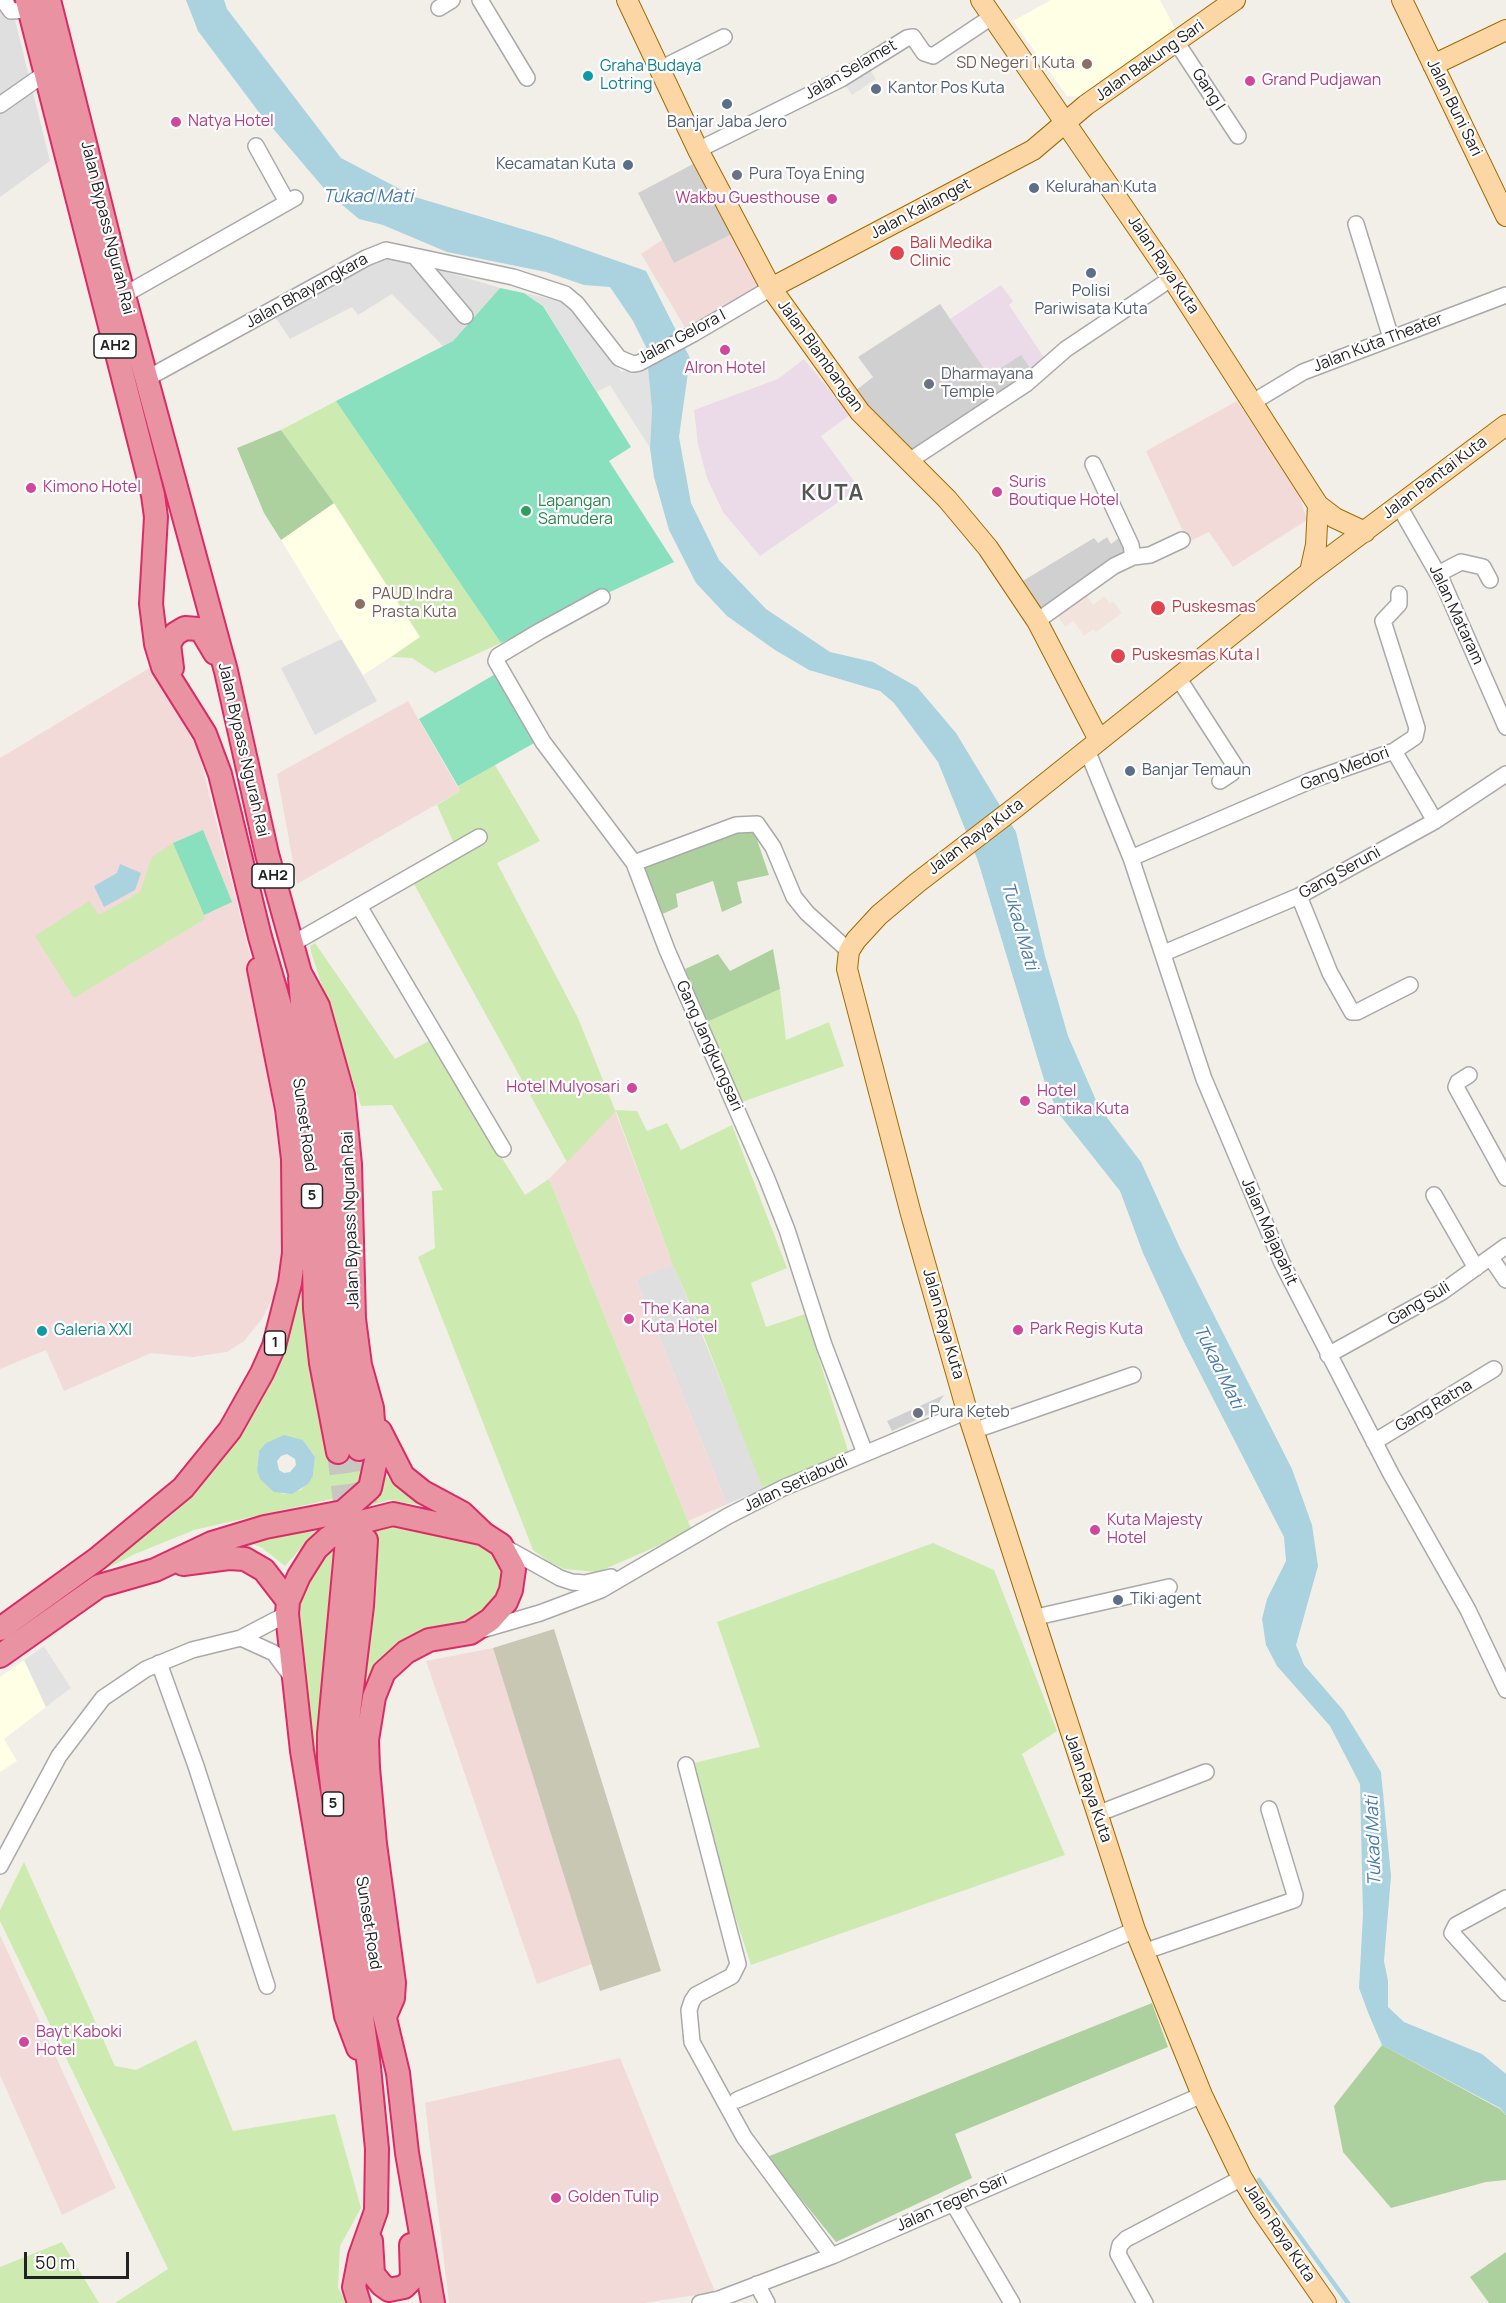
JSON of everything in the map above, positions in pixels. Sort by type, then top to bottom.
[{"type":"highway","name":"Jalan Bypass Ngurah Rai","points":[[0,1629],[104,1554],[183,1488],[230,1430],[262,1373],[274,1346],[290,1283],[294,1253],[294,1187],[287,1109],[259,977],[262,944],[220,774],[205,734],[163,667],[152,625],[151,578],[156,517],[153,495],[47,72],[35,3]]},
{"type":"highway","name":"Jalan Bypass Ngurah Rai","points":[[0,1656],[99,1586],[155,1570],[212,1543],[265,1527],[332,1516],[353,1506],[369,1488],[375,1475],[376,1460],[372,1408],[360,1365],[354,1319],[350,1164],[343,1095],[318,1006],[300,973],[248,779],[226,671],[124,295],[35,3]]},
{"type":"highway","points":[[178,693],[169,644],[180,630],[192,628],[203,633],[226,671]]},
{"type":"highway","name":"Sunset Road","points":[[262,944],[272,971],[303,1100],[312,1185],[315,1309],[321,1363],[349,1451],[333,1308],[328,1132],[322,1096],[304,1027],[300,973]]},
{"type":"highway","points":[[372,1408],[384,1442],[402,1476],[423,1492],[462,1514],[493,1539],[514,1569],[511,1590],[499,1612],[470,1633],[429,1640],[395,1660],[378,1684],[369,1715],[367,1740],[370,1806],[394,1983],[393,1998],[384,2018]]},
{"type":"highway","points":[[369,2067],[350,2031],[346,2016],[302,1751],[293,1678],[288,1608],[299,1576],[316,1549],[340,1530],[366,1519],[393,1514],[409,1516],[493,1539]]},
{"type":"highway","name":"Sunset Road","points":[[359,2303],[354,2287],[375,2211],[377,2149],[369,2067],[340,1858],[329,1759],[357,1540],[362,1605],[348,1721],[348,1778],[384,2018],[398,2073],[412,2180],[433,2303]]},
{"type":"highway","points":[[155,1570],[229,1558],[245,1559],[264,1570],[288,1608]]},
{"type":"highway","points":[[375,2211],[370,2254],[373,2274],[389,2290],[398,2290],[412,2279],[412,2180]]},
{"type":"main road","name":"Jalan Blambangan","points":[[627,0],[662,68],[698,150],[771,288],[843,392],[947,499],[988,548],[1037,621],[1093,745]]},
{"type":"main road","name":"Jalan Bakung Sari","points":[[1066,123],[1086,105],[1235,0]]},
{"type":"main road","name":"Jalan Buni Sari","points":[[1402,0],[1506,216]]},
{"type":"main road","name":"Jalan Raya Kuta","points":[[987,8],[1254,402],[1318,505],[1335,518],[1365,532],[1177,676],[879,915],[849,951],[849,982],[967,1411],[1032,1618],[1135,1930],[1202,2095],[1242,2178],[1262,2211],[1326,2303]]},
{"type":"main road","points":[[1433,65],[1506,30]]},
{"type":"main road","name":"Jalan Kalianget","points":[[771,288],[1033,150],[1066,123]]},
{"type":"main road","name":"Jalan Pantai Kuta","points":[[1365,532],[1506,425]]},
{"type":"main road","points":[[1310,572],[1316,545],[1318,505]]},
{"type":"street","points":[[3,0],[11,10],[35,3]]},
{"type":"street","points":[[439,8],[452,0]]},
{"type":"street","points":[[480,0],[527,78]]},
{"type":"street","name":"Jalan Selamet","points":[[698,150],[841,79],[907,38],[913,37],[924,53],[933,56],[987,8]]},
{"type":"street","points":[[662,68],[724,37]]},
{"type":"street","name":"Gang I","points":[[1177,43],[1238,136]]},
{"type":"street","points":[[0,105],[47,72]]},
{"type":"street","points":[[124,295],[291,200],[256,146]]},
{"type":"street","points":[[1356,224],[1391,338]]},
{"type":"street","name":"Jalan Bhayangkara","points":[[146,379],[380,252],[394,251],[417,259],[513,277]]},
{"type":"street","points":[[417,259],[465,316]]},
{"type":"street","name":"Jalan Gelora I","points":[[513,277],[536,283],[572,299],[619,358],[639,363],[771,288]]},
{"type":"street","points":[[909,461],[1026,384],[1066,349],[1172,279]]},
{"type":"street","name":"Jalan Kuta Theater","points":[[1254,402],[1304,372],[1506,295]]},
{"type":"street","points":[[1093,464],[1131,545],[1133,557]]},
{"type":"street","name":"Jalan Mataram","points":[[1399,506],[1463,623],[1506,727]]},
{"type":"street","points":[[1037,621],[1114,566],[1133,557],[1150,555],[1182,540]]},
{"type":"street","points":[[1438,574],[1461,562],[1483,567],[1490,580]]},
{"type":"street","name":"Gang Medori","points":[[1131,858],[1312,780],[1394,751],[1415,737],[1418,731],[1383,621],[1399,604],[1399,594]]},
{"type":"street","name":"Gang Jangkungsari","points":[[602,597],[498,656],[496,661],[543,742],[634,863],[667,950],[767,1179],[824,1345],[865,1453]]},
{"type":"street","points":[[1177,676],[1235,766],[1232,773],[1220,781]]},
{"type":"street","name":"Jalan Majapahit","points":[[1093,745],[1218,1118],[1282,1263],[1328,1355],[1468,1610],[1506,1690]]},
{"type":"street","points":[[1394,751],[1435,821]]},
{"type":"street","name":"Gang Seruni","points":[[1164,953],[1299,896],[1435,821],[1506,774]]},
{"type":"street","points":[[634,863],[736,825],[757,824],[773,847],[794,897],[807,913],[849,951]]},
{"type":"street","points":[[292,944],[478,837]]},
{"type":"street","points":[[1299,896],[1330,973],[1352,1012],[1357,1012],[1410,985]]},
{"type":"street","points":[[359,906],[503,1149]]},
{"type":"street","points":[[1469,1075],[1458,1082],[1456,1087],[1506,1178]]},
{"type":"street","points":[[1434,1195],[1476,1268]]},
{"type":"street","name":"Gang Suli","points":[[1328,1355],[1399,1317],[1506,1246]]},
{"type":"street","points":[[1491,1258],[1506,1280]]},
{"type":"street","name":"Gang Ratna","points":[[1374,1442],[1494,1369]]},
{"type":"street","points":[[973,1431],[1133,1375]]},
{"type":"street","name":"Jalan Setiabudi","points":[[470,1633],[574,1601],[601,1590],[631,1571],[783,1488],[967,1411]]},
{"type":"street","name":"Jalan Setiabudi","points":[[493,1539],[560,1578],[572,1582],[598,1581],[631,1571]]},
{"type":"street","points":[[1032,1618],[1169,1587]]},
{"type":"street","points":[[0,1866],[59,1755],[93,1708],[129,1678],[159,1663],[208,1644],[241,1638],[288,1608]]},
{"type":"street","points":[[241,1638],[274,1653],[293,1678]]},
{"type":"street","points":[[159,1663],[196,1766],[267,1986]]},
{"type":"street","points":[[686,1765],[738,1964],[732,1976],[696,1995],[692,2001],[689,2010],[692,2042],[744,2137],[832,2256]]},
{"type":"street","points":[[1097,1814],[1206,1772]]},
{"type":"street","points":[[1143,1952],[1294,1900],[1295,1895],[1269,1809]]},
{"type":"street","points":[[1506,1899],[1456,1925],[1452,1933],[1506,1993]]},
{"type":"street","points":[[737,2100],[1135,1930]]},
{"type":"street","name":"Jalan Tegeh Sari","points":[[700,2303],[719,2301],[832,2256],[1202,2095]]},
{"type":"street","points":[[1145,2303],[1118,2254],[1120,2246],[1126,2239],[1242,2178]]},
{"type":"street","points":[[953,2203],[1012,2303]]},
{"type":"street","points":[[757,2284],[767,2303]]},
{"type":"shaded area","points":[[0,0],[10,0],[50,161],[0,197]]},
{"type":"shaded area","name":"SD Negeri 1 Kuta","points":[[1051,0],[1160,0],[1177,32],[1082,97],[1067,96],[1013,21]]},
{"type":"shaded area","points":[[864,61],[876,79],[852,95],[840,77]]},
{"type":"shaded area","points":[[695,163],[732,234],[674,263],[638,193]]},
{"type":"shaded area","points":[[732,234],[761,286],[686,329],[641,254],[662,240],[674,263]]},
{"type":"shaded area","points":[[392,252],[407,260],[500,288],[453,341],[443,346],[392,294],[358,315],[352,307],[290,339],[271,311]]},
{"type":"shaded area","points":[[1001,285],[1013,301],[1009,305],[1045,359],[1035,375],[1021,356],[989,377],[950,319]]},
{"type":"shaded area","points":[[524,293],[570,303],[621,372],[639,369],[648,364],[652,409],[650,448],[610,385],[597,392],[543,306]]},
{"type":"shaded area","name":"Dharmayana Temple","points":[[940,304],[989,376],[1021,355],[1035,375],[909,456],[855,391],[873,377],[858,357]]},
{"type":"shaded area","points":[[804,359],[850,415],[821,436],[859,488],[760,556],[723,512],[707,478],[698,444],[694,410],[778,379]]},
{"type":"shaded area","points":[[1237,401],[1297,488],[1307,520],[1233,567],[1209,532],[1188,542],[1146,451]]},
{"type":"shaded area","name":"PAUD Indra Prasta Kuta","points":[[334,503],[421,637],[363,675],[281,540]]},
{"type":"shaded area","points":[[1107,537],[1111,544],[1120,537],[1128,552],[1042,613],[1021,582],[1094,538],[1098,543]]},
{"type":"shaded area","points":[[1086,595],[1093,605],[1104,596],[1110,604],[1113,601],[1122,613],[1096,632],[1093,629],[1084,636],[1074,621],[1065,627],[1057,616]]},
{"type":"shaded area","points":[[342,639],[377,701],[315,735],[281,668]]},
{"type":"shaded area","points":[[151,667],[198,750],[250,955],[289,1217],[284,1269],[262,1319],[244,1341],[227,1352],[193,1357],[151,1353],[64,1391],[46,1350],[0,1369],[0,758]]},
{"type":"shaded area","points":[[408,701],[460,791],[297,884],[277,774]]},
{"type":"shaded area","name":"The Kana Kuta Hotel","points":[[615,1111],[673,1265],[636,1280],[727,1504],[688,1521],[549,1179]]},
{"type":"shaded area","points":[[671,1259],[762,1482],[763,1489],[727,1504],[634,1275]]},
{"type":"shaded area","name":"Pura Keteb","points":[[944,1395],[932,1413],[892,1431],[887,1421]]},
{"type":"shaded area","points":[[554,1629],[661,1971],[600,1991],[493,1648]]},
{"type":"shaded area","points":[[44,1646],[71,1688],[4,1739],[17,1761],[0,1772],[0,1677]]},
{"type":"shaded area","points":[[44,1646],[71,1688],[46,1707],[24,1660]]},
{"type":"shaded area","points":[[493,1648],[592,1964],[537,1984],[426,1661]]},
{"type":"shaded area","name":"Bayt Kaboki Hotel","points":[[0,1935],[116,2188],[62,2215],[0,2075]]},
{"type":"shaded area","name":"Golden Tulip","points":[[620,2058],[715,2292],[644,2303],[449,2303],[425,2103]]},
{"type":"green space","name":"Lapangan Samudera","points":[[500,288],[524,293],[543,306],[631,447],[609,461],[674,562],[501,643],[336,401],[453,341]]},
{"type":"green space","points":[[336,401],[501,643],[435,673],[412,658],[391,657],[420,637],[334,503],[281,430]]},
{"type":"green space","points":[[281,430],[334,503],[281,540],[264,513],[237,448]]},
{"type":"green space","points":[[497,673],[536,742],[458,786],[419,719]]},
{"type":"green space","points":[[495,765],[540,841],[497,863],[578,1018],[615,1110],[637,1111],[647,1131],[667,1123],[681,1150],[732,1125],[787,1268],[751,1283],[766,1327],[805,1314],[849,1454],[763,1489],[701,1329],[673,1265],[616,1111],[567,1162],[409,875],[456,848],[437,805],[460,791],[458,786]]},
{"type":"green space","points":[[753,828],[769,875],[737,882],[742,903],[722,912],[713,881],[676,894],[678,907],[658,916],[639,866]]},
{"type":"green space","points":[[203,830],[232,902],[204,915],[173,843]]},
{"type":"green space","points":[[173,843],[205,919],[74,998],[35,936],[89,901],[99,915],[140,892],[152,857]]},
{"type":"green space","points":[[315,943],[395,1059],[429,1041],[525,1195],[549,1179],[692,1531],[598,1572],[564,1569],[533,1550],[418,1257],[435,1248],[432,1191],[443,1190],[392,1105],[361,1106],[311,952],[310,946]]},
{"type":"green space","points":[[773,949],[780,989],[707,1022],[685,969],[718,954],[730,971]]},
{"type":"green space","points":[[780,989],[786,1040],[829,1022],[844,1066],[742,1102],[707,1022]]},
{"type":"green space","points":[[303,1270],[331,1455],[370,1452],[366,1475],[355,1489],[341,1497],[194,1530],[135,1554],[82,1581],[172,1515],[232,1447],[267,1390],[281,1359]],"holes":[[[303,1440],[315,1457],[313,1476],[301,1490],[283,1494],[257,1470],[259,1451]]]},
{"type":"green space","points":[[385,1475],[403,1490],[436,1508],[389,1500],[352,1511]]},
{"type":"green space","points":[[373,1521],[462,1532],[505,1559],[504,1588],[485,1616],[438,1627],[379,1663],[362,1690],[376,1560],[376,1536],[320,1724],[322,1801],[295,1619],[304,1578],[314,1560]]},
{"type":"green space","points":[[323,1523],[285,1566],[261,1547],[244,1542]]},
{"type":"green space","points":[[933,1543],[994,1570],[1057,1731],[1022,1754],[1065,1855],[751,1965],[686,1765],[760,1747],[717,1622]]},
{"type":"green space","points":[[24,1862],[115,2066],[136,2070],[196,2040],[233,2131],[335,2114],[361,2208],[340,2246],[338,2288],[347,2303],[115,2303],[168,2269],[0,1921],[0,1910]]},
{"type":"green space","points":[[1152,2003],[1168,2047],[955,2134],[972,2178],[836,2242],[767,2157]]},
{"type":"green space","points":[[1382,2045],[1500,2109],[1506,2115],[1506,2180],[1486,2182],[1391,2208],[1343,2152],[1334,2106]]},
{"type":"green space","points":[[62,2242],[99,2303],[0,2303],[0,2267]]},
{"type":"green space","points":[[1506,2252],[1506,2303],[1489,2303],[1470,2277]]},
{"type":"water","name":"Tukad Mati","points":[[186,0],[224,0],[227,9],[341,158],[415,197],[549,237],[646,271],[690,358],[679,437],[691,503],[719,560],[766,609],[830,652],[873,662],[917,687],[956,733],[1016,832],[1045,956],[1068,1036],[1099,1107],[1141,1162],[1180,1248],[1292,1469],[1312,1525],[1318,1566],[1296,1645],[1304,1665],[1343,1710],[1381,1772],[1391,1876],[1384,1961],[1388,1981],[1388,2007],[1404,2022],[1482,2054],[1506,2074],[1506,2115],[1500,2108],[1382,2045],[1369,2015],[1359,1988],[1363,1915],[1360,1784],[1330,1726],[1277,1666],[1266,1645],[1262,1619],[1267,1599],[1286,1561],[1284,1537],[1184,1342],[1143,1253],[1120,1191],[1059,1114],[1045,1083],[978,861],[938,762],[894,703],[880,691],[809,670],[775,650],[727,616],[696,583],[669,530],[654,477],[650,448],[652,409],[646,347],[633,321],[610,287],[584,285],[546,272],[447,252],[383,225],[359,219],[328,193],[258,111],[198,31]]},
{"type":"water","points":[[120,864],[141,873],[135,890],[104,907],[94,886],[117,873]]},
{"type":"water","points":[[284,1435],[303,1440],[315,1457],[313,1476],[308,1484],[292,1494],[274,1492],[260,1479],[257,1470],[259,1451],[266,1443]],"holes":[[[287,1454],[295,1459],[296,1465],[290,1472],[284,1473],[279,1470],[277,1461],[281,1456]]]},
{"type":"waterway","points":[[1259,2180],[1348,2303]]},
{"type":"tunnel","points":[[359,1449],[367,1512],[366,1540]]},
{"type":"tunnel","points":[[338,1452],[347,1527]]},
{"type":"place","name":"SD Negeri 1 Kuta","points":[[1087,64]]},
{"type":"place","name":"Graha Budaya Lotring","points":[[588,76]]},
{"type":"place","name":"Grand Pudjawan","points":[[1250,81]]},
{"type":"place","name":"Kantor Pos Kuta","points":[[876,89]]},
{"type":"place","name":"Banjar Jaba Jero","points":[[727,104]]},
{"type":"place","name":"Natya Hotel","points":[[176,122]]},
{"type":"place","name":"Kecamatan Kuta","points":[[628,165]]},
{"type":"place","name":"Pura Toya Ening","points":[[737,175]]},
{"type":"place","name":"Kelurahan Kuta","points":[[1034,188]]},
{"type":"place","name":"Wakbu Guesthouse","points":[[832,199]]},
{"type":"place","name":"Bali Medika Clinic","points":[[897,253]]},
{"type":"place","name":"Polisi Pariwisata Kuta","points":[[1091,273]]},
{"type":"place","name":"Alron Hotel","points":[[725,350]]},
{"type":"place","name":"Dharmayana Temple","points":[[929,384]]},
{"type":"place","name":"Kimono Hotel","points":[[31,488]]},
{"type":"place","name":"Suris Boutique Hotel","points":[[997,492]]},
{"type":"place","name":"Lapangan Samudera","points":[[526,511]]},
{"type":"place","name":"PAUD Indra Prasta Kuta","points":[[360,604]]},
{"type":"place","name":"Puskesmas","points":[[1158,608]]},
{"type":"place","name":"Puskesmas Kuta I","points":[[1118,656]]},
{"type":"place","name":"Banjar Temaun","points":[[1130,771]]},
{"type":"place","name":"Hotel Mulyosari","points":[[632,1088]]},
{"type":"place","name":"Hotel Santika Kuta","points":[[1025,1101]]},
{"type":"place","name":"The Kana Kuta Hotel","points":[[629,1319]]},
{"type":"place","name":"Park Regis Kuta","points":[[1018,1330]]},
{"type":"place","name":"Galeria XXI","points":[[42,1331]]},
{"type":"place","name":"Pura Keteb","points":[[918,1413]]},
{"type":"place","name":"Kuta Majesty Hotel","points":[[1095,1530]]},
{"type":"place","name":"Tiki agent","points":[[1118,1600]]},
{"type":"place","name":"Bayt Kaboki Hotel","points":[[24,2042]]},
{"type":"place","name":"Golden Tulip","points":[[556,2198]]},
{"type":"district","name":"KUTA","points":[[833,494]]}]
